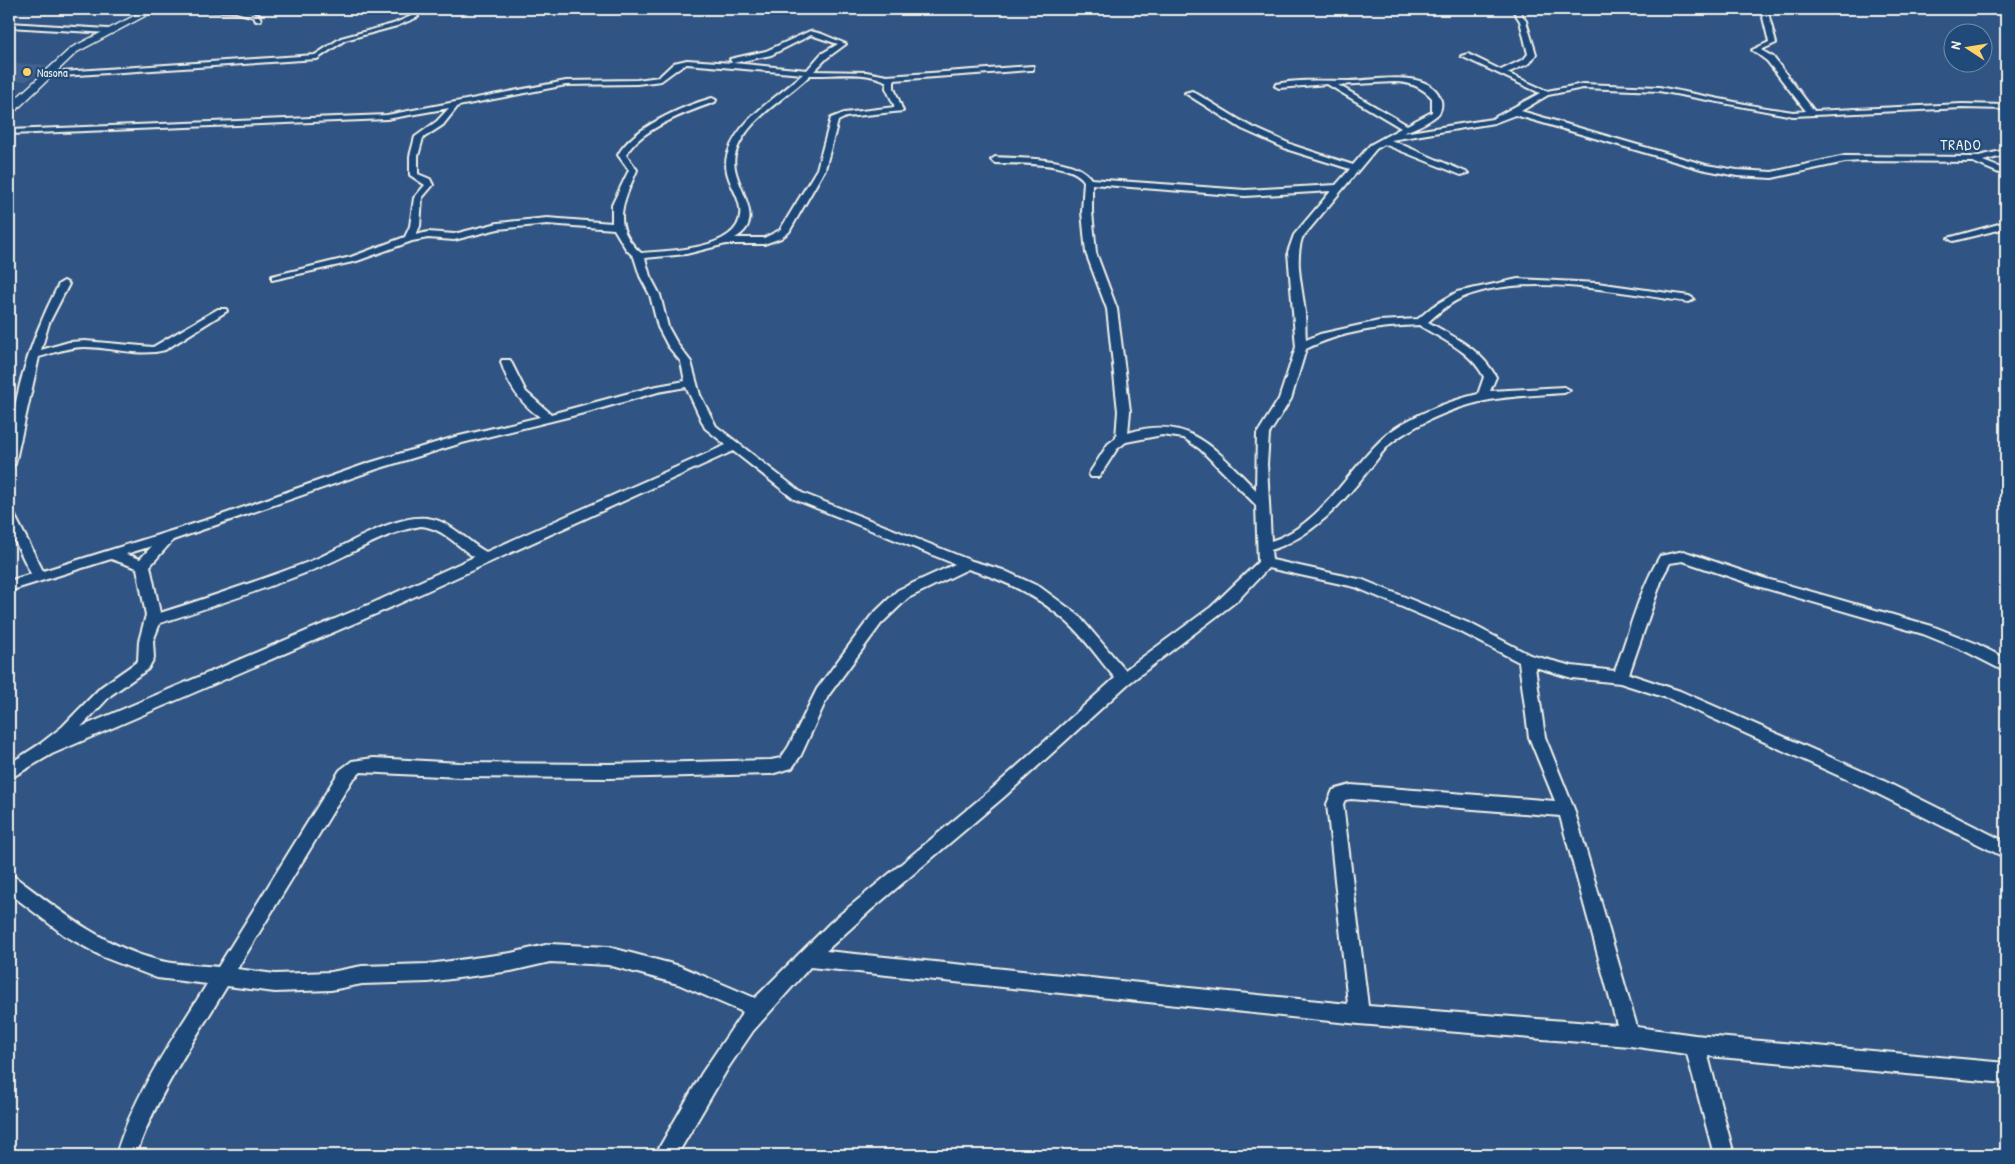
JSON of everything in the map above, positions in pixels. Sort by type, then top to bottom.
[{"type":"main road","points":[[9,111],[74,50],[154,9]]},
{"type":"street","points":[[9,12],[14,9]]},
{"type":"street","points":[[203,9],[244,12],[257,16],[258,20]]},
{"type":"street","points":[[1500,73],[1527,61],[1532,54],[1523,21],[1515,9]]},
{"type":"street","points":[[1764,9],[1773,43],[1756,50],[1770,59],[1812,114]]},
{"type":"street","points":[[47,75],[194,67],[317,57],[342,38],[395,25],[416,16]]},
{"type":"street","points":[[9,25],[108,31]]},
{"type":"street","points":[[720,64],[768,53],[810,33],[820,34],[843,44],[821,58],[809,72],[764,111],[738,140],[731,155],[731,170],[745,209],[745,220],[743,227],[725,241]]},
{"type":"street","points":[[1465,56],[1546,93]]},
{"type":"street","points":[[9,132],[201,123],[372,118],[454,106],[566,83],[637,82],[661,79],[682,63],[850,73],[889,78],[1030,68]]},
{"type":"street","points":[[638,256],[704,248],[725,241],[767,241],[778,238],[784,232],[821,169],[834,120],[844,115],[900,108],[893,96],[889,78]]},
{"type":"street","points":[[665,1155],[732,1045],[758,1009],[840,924],[983,806],[1124,679],[1200,622],[1255,576],[1264,555],[1261,464],[1263,434],[1285,399],[1301,347],[1302,331],[1293,270],[1293,252],[1297,237],[1372,148],[1435,113],[1438,106],[1436,97],[1424,86],[1400,79],[1330,83],[1312,82],[1278,86]]},
{"type":"street","points":[[1330,83],[1406,128]]},
{"type":"street","points":[[1386,140],[1476,126],[1514,112],[1546,93],[1583,86],[1645,88],[1777,112],[1812,114],[1962,106],[2006,107]]},
{"type":"street","points":[[1189,93],[1260,134],[1292,148],[1354,168]]},
{"type":"street","points":[[712,100],[675,114],[625,145],[622,155],[633,170],[617,204],[617,226],[629,248],[638,256],[645,276],[655,295],[664,326],[689,370],[690,384],[711,428],[798,496],[966,564],[998,573],[1034,590],[1053,602],[1084,630],[1124,679]]},
{"type":"street","points":[[409,239],[415,226],[418,198],[430,185],[427,181],[414,175],[412,170],[416,143],[424,133],[440,123],[454,106]]},
{"type":"street","points":[[1514,112],[1704,167],[1737,173],[1772,175],[1846,159],[1974,160],[2006,153]]},
{"type":"street","points":[[1386,140],[1464,173]]},
{"type":"street","points":[[995,160],[1058,164],[1084,175],[1088,181],[1087,212],[1091,254],[1112,309],[1112,332],[1124,411],[1122,439]]},
{"type":"street","points":[[1974,160],[2006,173]]},
{"type":"street","points":[[1088,181],[1245,193],[1338,188]]},
{"type":"street","points":[[276,278],[372,254],[409,239],[436,235],[462,236],[498,226],[547,221],[617,226]]},
{"type":"street","points":[[1953,238],[2006,226]]},
{"type":"street","points":[[1421,322],[1436,309],[1460,294],[1518,282],[1597,286],[1689,299]]},
{"type":"street","points":[[9,463],[21,404],[44,323],[64,284]]},
{"type":"street","points":[[36,355],[69,345],[85,344],[153,350],[161,348],[222,311]]},
{"type":"street","points":[[1301,347],[1324,336],[1379,324],[1421,322],[1466,349],[1487,367],[1490,377],[1483,396]]},
{"type":"street","points":[[506,362],[517,390],[530,406],[549,418]]},
{"type":"street","points":[[9,586],[114,555],[373,466],[459,440],[656,389],[690,384]]},
{"type":"street","points":[[1264,555],[1288,540],[1328,508],[1397,431],[1412,423],[1483,396],[1564,390]]},
{"type":"street","points":[[1094,474],[1112,447],[1122,439],[1137,434],[1162,431],[1187,435],[1204,446],[1263,504]]},
{"type":"street","points":[[46,749],[486,558],[732,446]]},
{"type":"street","points":[[9,516],[39,577]]},
{"type":"street","points":[[153,620],[298,570],[404,526],[421,522],[447,529],[478,554],[486,558]]},
{"type":"street","points":[[143,565],[167,537]]},
{"type":"street","points":[[114,555],[143,565]]},
{"type":"street","points":[[1264,555],[1358,582],[1466,628],[1526,659],[1572,672],[1620,677],[1674,695],[1867,781],[2006,850]]},
{"type":"street","points":[[1620,677],[1656,576],[1665,559],[1684,556],[1759,582],[1926,630],[1970,647],[2006,666]]},
{"type":"street","points":[[126,1155],[136,1125],[156,1085],[346,774],[358,766],[609,771],[771,767],[786,763],[795,750],[822,693],[876,620],[903,594],[966,564]]},
{"type":"street","points":[[9,772],[46,749],[68,731],[106,691],[143,665],[147,658],[145,649],[146,636],[153,620],[143,565]]},
{"type":"street","points":[[1526,659],[1537,737],[1566,809],[1630,1036]]},
{"type":"street","points":[[1359,1015],[1335,804],[1339,795],[1351,792],[1566,809]]},
{"type":"street","points":[[9,883],[70,930],[110,951],[158,969],[276,983],[331,981],[362,975],[428,973],[511,962],[550,953],[608,956],[680,975],[758,1009]]},
{"type":"street","points":[[806,958],[1359,1015],[1630,1036],[1695,1045],[2006,1073]]},
{"type":"street","points":[[1695,1045],[1724,1155]]},
{"type":"shaded area","points":[[13,63],[48,65],[27,81],[9,81],[9,65]]},
{"type":"place","name":"Nasona","points":[[27,72]]},
{"type":"district","name":"TRADO","points":[[1961,144]]}]
